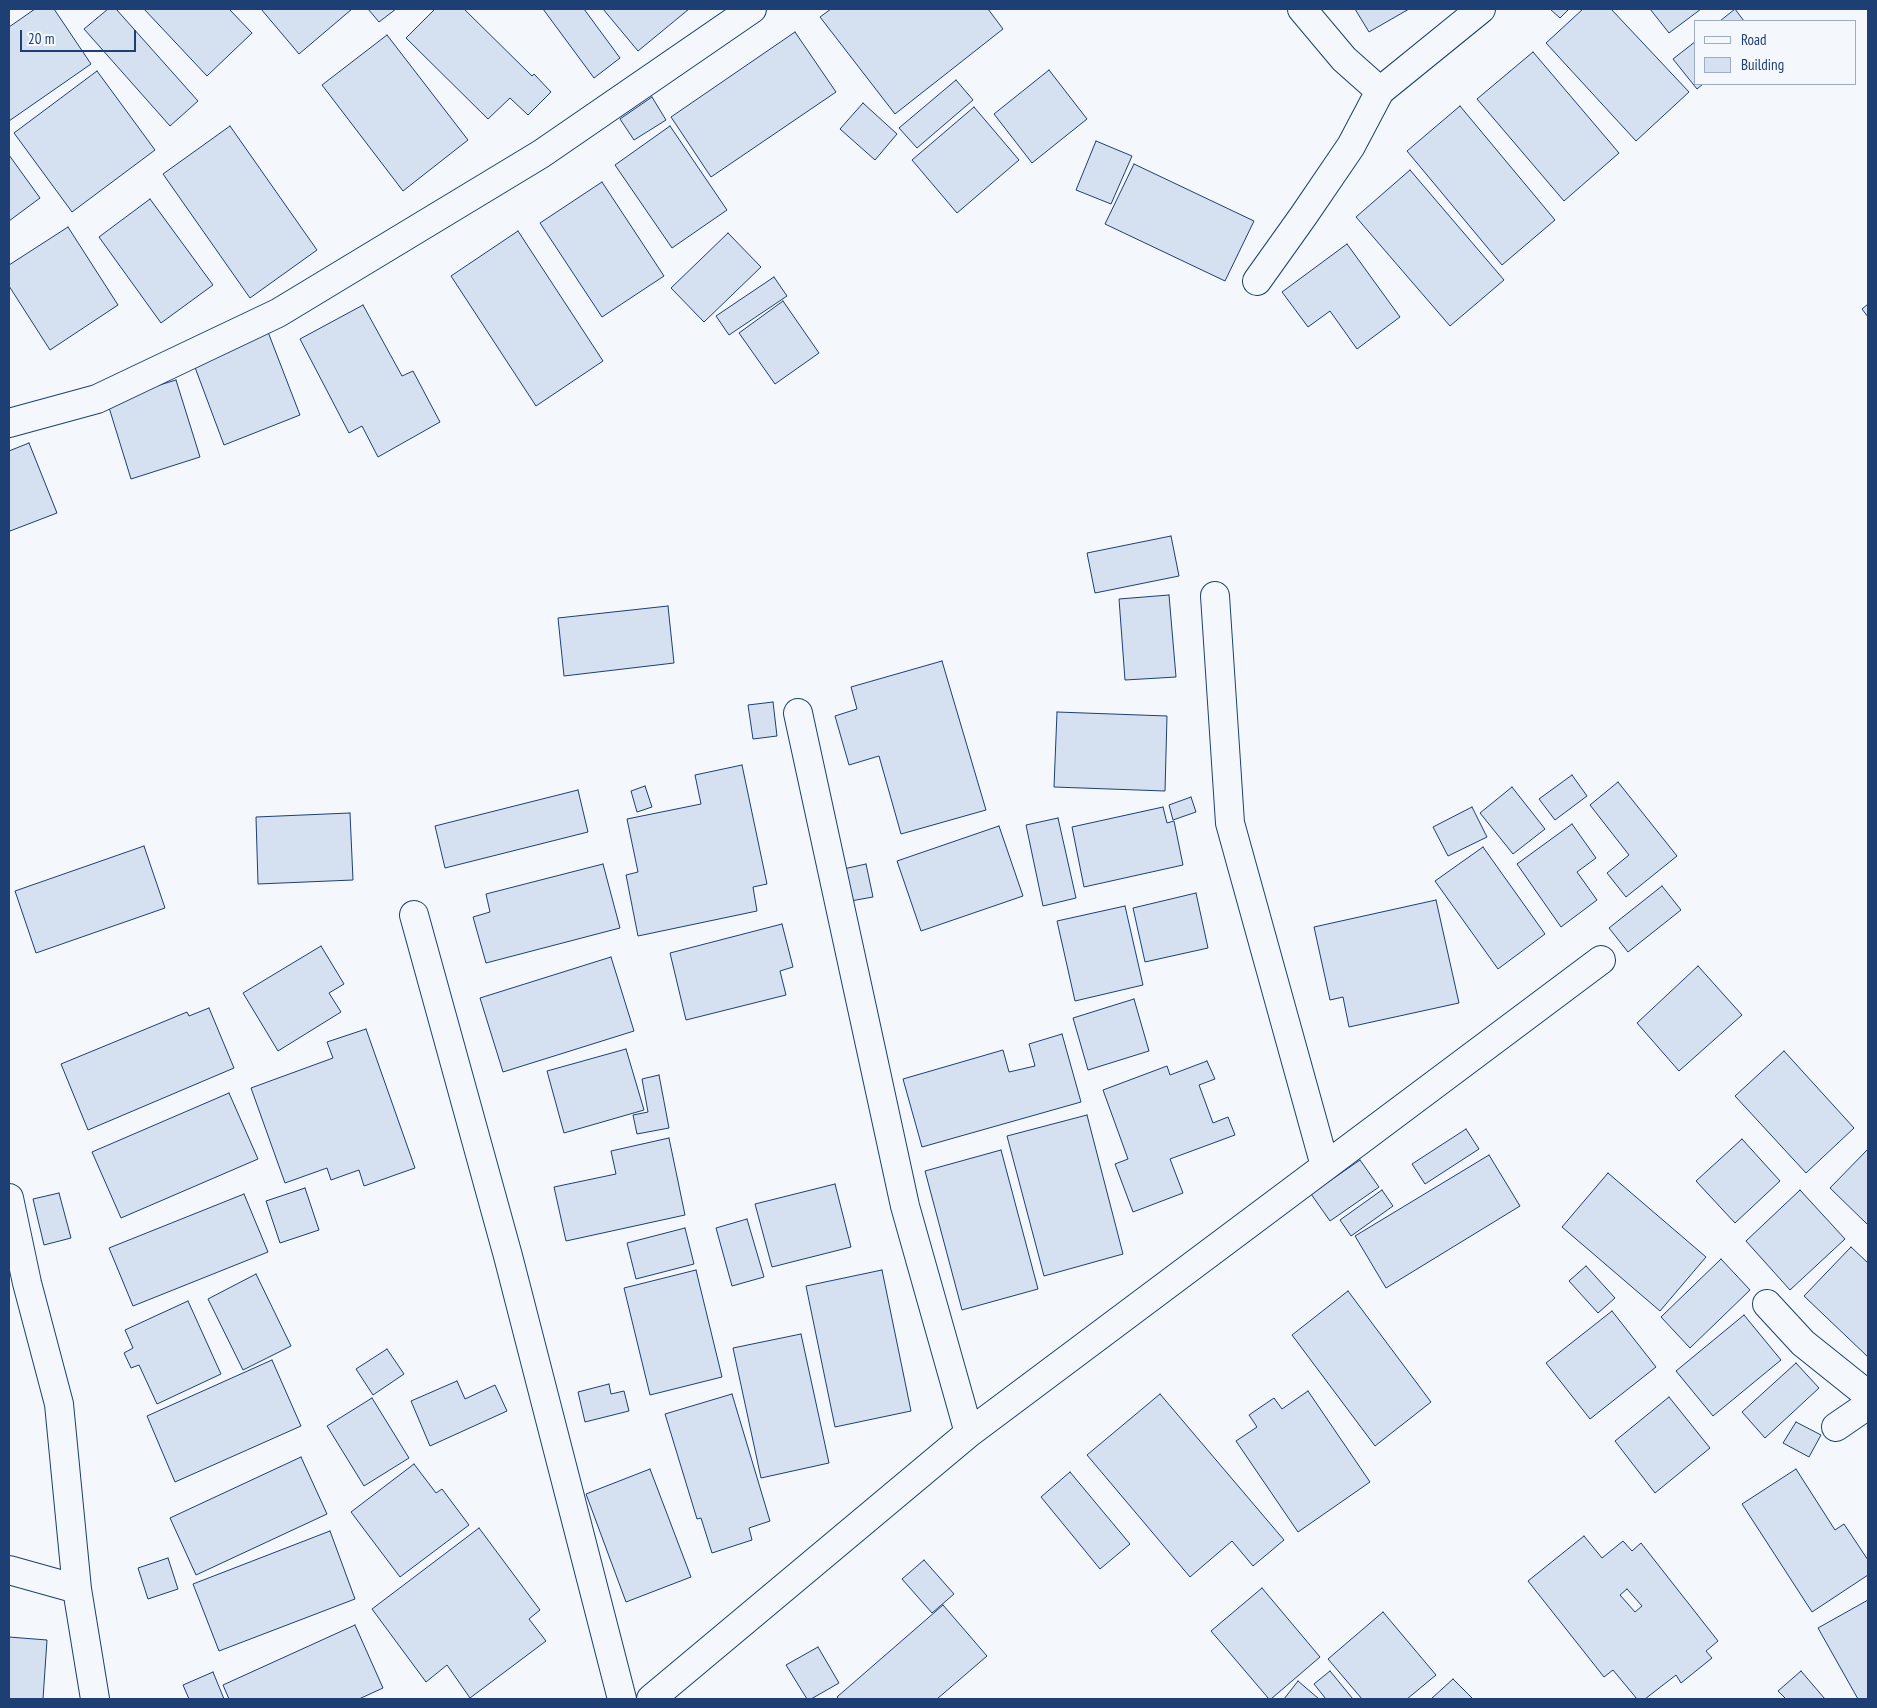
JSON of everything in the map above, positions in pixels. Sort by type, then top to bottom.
[{"type":"street","points":[[9,423],[96,399],[278,313],[541,154],[752,9]]},
{"type":"street","points":[[1302,9],[1344,59],[1380,91]]},
{"type":"street","points":[[1257,280],[1304,215],[1350,146],[1380,91],[1481,9]]},
{"type":"street","points":[[1215,596],[1230,823],[1325,1166]]},
{"type":"street","points":[[798,712],[905,1206],[969,1433]]},
{"type":"street","points":[[414,915],[505,1246],[622,1699]]},
{"type":"street","points":[[651,1699],[969,1433],[1602,960]]},
{"type":"street","points":[[9,1198],[27,1283],[59,1404],[77,1589],[95,1699]]},
{"type":"street","points":[[1767,1304],[1803,1343],[1868,1395]]},
{"type":"street","points":[[1836,1427],[1868,1405]]},
{"type":"street","points":[[9,1570],[77,1589]]},
{"type":"building","points":[[35,9],[54,9],[91,64],[9,121],[9,27]]},
{"type":"building","points":[[108,9],[116,9],[198,101],[170,126],[84,29]]},
{"type":"building","points":[[144,9],[229,9],[252,33],[207,76]]},
{"type":"building","points":[[261,9],[352,9],[299,54]]},
{"type":"building","points":[[368,9],[396,9],[379,22]]},
{"type":"building","points":[[435,9],[464,9],[532,76],[534,74],[551,92],[528,115],[510,98],[488,119],[406,38]]},
{"type":"building","points":[[543,9],[584,9],[620,58],[594,78]]},
{"type":"building","points":[[603,9],[689,9],[638,51]]},
{"type":"building","points":[[831,9],[988,9],[1003,29],[895,114],[820,17]]},
{"type":"building","points":[[1355,9],[1409,9],[1369,32]]},
{"type":"building","points":[[1550,9],[1569,9],[1560,18]]},
{"type":"building","points":[[1583,9],[1611,9],[1689,92],[1636,141],[1546,43]]},
{"type":"building","points":[[1650,9],[1701,9],[1669,33]]},
{"type":"building","points":[[1735,9],[1743,20],[1721,20]]},
{"type":"building","points":[[795,32],[836,92],[711,177],[671,117]]},
{"type":"building","points":[[387,35],[468,140],[403,191],[322,85]]},
{"type":"building","points":[[1694,43],[1694,85],[1702,85],[1697,89],[1673,59]]},
{"type":"building","points":[[1533,52],[1619,153],[1564,201],[1477,99]]},
{"type":"building","points":[[1049,70],[1087,119],[1032,163],[994,114]]},
{"type":"building","points":[[97,71],[155,150],[72,212],[14,133]]},
{"type":"building","points":[[956,80],[973,100],[917,148],[899,128]]},
{"type":"building","points":[[652,97],[666,120],[634,140],[620,119]]},
{"type":"building","points":[[863,103],[897,134],[875,160],[840,129]]},
{"type":"building","points":[[1460,106],[1555,220],[1502,265],[1407,151]]},
{"type":"building","points":[[974,107],[1019,160],[957,213],[912,160]]},
{"type":"building","points":[[230,126],[317,250],[250,298],[163,174]]},
{"type":"building","points":[[670,126],[727,210],[672,248],[615,165]]},
{"type":"building","points":[[1096,141],[1132,156],[1111,204],[1076,190]]},
{"type":"building","points":[[9,155],[40,198],[9,221]]},
{"type":"building","points":[[1134,164],[1254,221],[1225,281],[1105,224]]},
{"type":"building","points":[[1410,170],[1504,280],[1450,326],[1356,217]]},
{"type":"building","points":[[602,182],[664,276],[602,317],[540,223]]},
{"type":"building","points":[[150,199],[213,285],[161,323],[99,237]]},
{"type":"building","points":[[68,227],[118,305],[50,350],[9,286],[9,265]]},
{"type":"building","points":[[518,231],[603,361],[536,406],[451,276]]},
{"type":"building","points":[[728,233],[761,267],[704,322],[671,288]]},
{"type":"building","points":[[1347,244],[1400,317],[1357,349],[1330,311],[1308,327],[1282,292]]},
{"type":"building","points":[[774,277],[787,296],[729,335],[716,316]]},
{"type":"building","points":[[783,301],[819,353],[775,384],[739,333]]},
{"type":"building","points":[[1868,304],[1868,317],[1862,309]]},
{"type":"building","points":[[363,305],[402,376],[413,371],[440,422],[378,457],[362,426],[349,433],[300,339]]},
{"type":"building","points":[[268,332],[300,415],[224,445],[193,362]]},
{"type":"building","points":[[176,380],[200,457],[131,479],[107,401]]},
{"type":"building","points":[[29,443],[57,513],[10,531],[9,451]]},
{"type":"building","points":[[1171,536],[1179,576],[1095,593],[1087,553]]},
{"type":"building","points":[[1169,595],[1176,677],[1125,680],[1119,599]]},
{"type":"building","points":[[668,606],[674,663],[564,676],[558,618]]},
{"type":"building","points":[[942,661],[986,810],[901,834],[879,756],[849,765],[835,716],[857,709],[851,687]]},
{"type":"building","points":[[773,702],[777,736],[753,739],[748,705]]},
{"type":"building","points":[[1057,712],[1167,716],[1165,791],[1054,787]]},
{"type":"building","points":[[742,765],[767,884],[753,887],[757,911],[638,936],[626,875],[638,872],[627,819],[701,804],[695,775]]},
{"type":"building","points":[[1572,775],[1587,796],[1555,820],[1539,799]]},
{"type":"building","points":[[1618,782],[1677,856],[1626,897],[1607,873],[1629,855],[1590,805]]},
{"type":"building","points":[[645,786],[652,807],[637,812],[631,791]]},
{"type":"building","points":[[1512,787],[1545,829],[1513,854],[1480,813]]},
{"type":"building","points":[[578,790],[588,832],[445,868],[435,826]]},
{"type":"building","points":[[1191,797],[1196,812],[1173,820],[1169,805]]},
{"type":"building","points":[[1163,807],[1167,823],[1174,821],[1183,865],[1084,887],[1072,827]]},
{"type":"building","points":[[1472,807],[1487,837],[1448,856],[1433,827]]},
{"type":"building","points":[[350,813],[353,880],[258,884],[256,817]]},
{"type":"building","points":[[1058,818],[1076,898],[1043,906],[1026,825]]},
{"type":"building","points":[[1572,824],[1596,858],[1577,872],[1597,900],[1561,927],[1517,864]]},
{"type":"building","points":[[999,826],[1023,896],[921,931],[897,861]]},
{"type":"building","points":[[144,846],[165,908],[36,953],[15,891]]},
{"type":"building","points":[[1483,847],[1545,934],[1498,969],[1435,881]]},
{"type":"building","points":[[603,864],[620,928],[486,963],[473,917],[490,912],[486,894]]},
{"type":"building","points":[[866,864],[873,897],[845,902],[839,870]]},
{"type":"building","points":[[1662,886],[1681,910],[1628,952],[1609,928]]},
{"type":"building","points":[[1196,893],[1208,948],[1145,962],[1133,908]]},
{"type":"building","points":[[1436,900],[1459,1003],[1349,1027],[1343,997],[1330,1000],[1314,927]]},
{"type":"building","points":[[1125,906],[1143,985],[1075,1001],[1057,921]]},
{"type":"building","points":[[782,924],[793,967],[780,971],[786,995],[686,1020],[670,953]]},
{"type":"building","points":[[321,946],[344,984],[329,993],[341,1012],[278,1051],[243,993]]},
{"type":"building","points":[[611,957],[634,1031],[503,1072],[480,998]]},
{"type":"building","points":[[1698,966],[1742,1015],[1679,1071],[1637,1023]]},
{"type":"building","points":[[1134,999],[1149,1051],[1088,1070],[1073,1018]]},
{"type":"building","points":[[209,1008],[234,1068],[88,1130],[61,1064],[187,1012],[189,1016]]},
{"type":"building","points":[[366,1029],[415,1168],[364,1186],[359,1170],[331,1180],[327,1168],[285,1183],[251,1088],[333,1058],[327,1042]]},
{"type":"building","points":[[1062,1034],[1081,1102],[922,1147],[903,1079],[1003,1050],[1009,1072],[1035,1066],[1029,1044]]},
{"type":"building","points":[[626,1049],[644,1110],[564,1133],[547,1071]]},
{"type":"building","points":[[1784,1051],[1854,1128],[1806,1173],[1735,1096]]},
{"type":"building","points":[[1207,1061],[1215,1079],[1199,1085],[1213,1123],[1228,1117],[1235,1135],[1170,1159],[1183,1193],[1133,1212],[1115,1164],[1128,1159],[1103,1090],[1167,1066],[1170,1075]]},
{"type":"building","points":[[659,1075],[669,1128],[637,1134],[633,1115],[648,1112],[642,1079]]},
{"type":"building","points":[[229,1093],[258,1159],[121,1218],[92,1152]]},
{"type":"building","points":[[1087,1115],[1123,1254],[1044,1276],[1007,1136]]},
{"type":"building","points":[[1466,1129],[1479,1149],[1425,1184],[1412,1164]]},
{"type":"building","points":[[669,1138],[685,1215],[566,1241],[554,1187],[616,1174],[611,1151]]},
{"type":"building","points":[[1742,1139],[1780,1181],[1735,1223],[1696,1181]]},
{"type":"building","points":[[1868,1149],[1868,1225],[1830,1188]]},
{"type":"building","points":[[1001,1150],[1038,1289],[962,1310],[925,1171]]},
{"type":"building","points":[[1489,1155],[1520,1206],[1386,1288],[1355,1236]]},
{"type":"building","points":[[1360,1160],[1379,1187],[1330,1221],[1311,1194]]},
{"type":"building","points":[[1608,1173],[1706,1257],[1660,1311],[1562,1227]]},
{"type":"building","points":[[835,1184],[851,1247],[772,1267],[755,1204]]},
{"type":"building","points":[[305,1188],[319,1230],[280,1243],[266,1201]]},
{"type":"building","points":[[1382,1190],[1393,1206],[1351,1236],[1340,1220]]},
{"type":"building","points":[[1800,1190],[1845,1239],[1790,1290],[1746,1241]]},
{"type":"building","points":[[59,1193],[71,1238],[44,1245],[33,1199]]},
{"type":"building","points":[[244,1194],[268,1252],[133,1306],[109,1248]]},
{"type":"building","points":[[747,1219],[764,1277],[732,1286],[716,1228]]},
{"type":"building","points":[[685,1228],[694,1264],[636,1279],[627,1243]]},
{"type":"building","points":[[1851,1247],[1868,1263],[1868,1357],[1804,1296]]},
{"type":"building","points":[[1721,1259],[1750,1290],[1690,1348],[1661,1317]]},
{"type":"building","points":[[1586,1266],[1615,1298],[1598,1313],[1569,1281]]},
{"type":"building","points":[[696,1270],[722,1377],[650,1395],[624,1288]]},
{"type":"building","points":[[882,1270],[911,1411],[835,1427],[806,1286]]},
{"type":"building","points":[[256,1274],[291,1346],[243,1370],[208,1299]]},
{"type":"building","points":[[1348,1291],[1431,1402],[1375,1446],[1292,1335]]},
{"type":"building","points":[[188,1301],[221,1374],[157,1404],[139,1365],[131,1368],[124,1353],[133,1348],[125,1330]]},
{"type":"building","points":[[1612,1311],[1656,1367],[1590,1419],[1546,1363]]},
{"type":"building","points":[[1744,1315],[1781,1360],[1713,1416],[1676,1371]]},
{"type":"building","points":[[801,1334],[829,1463],[761,1478],[733,1348]]},
{"type":"building","points":[[387,1349],[404,1374],[373,1395],[356,1369]]},
{"type":"building","points":[[272,1360],[301,1426],[175,1482],[147,1416]]},
{"type":"building","points":[[1796,1363],[1819,1388],[1765,1438],[1742,1412]]},
{"type":"building","points":[[457,1381],[465,1399],[495,1385],[507,1411],[430,1446],[411,1401]]},
{"type":"building","points":[[609,1384],[611,1394],[624,1391],[629,1411],[585,1422],[578,1392]]},
{"type":"building","points":[[1308,1391],[1370,1482],[1298,1532],[1236,1441],[1257,1427],[1249,1415],[1274,1398],[1282,1409]]},
{"type":"building","points":[[732,1394],[770,1521],[749,1528],[752,1540],[712,1553],[701,1518],[697,1519],[665,1414]]},
{"type":"building","points":[[1160,1394],[1284,1540],[1253,1566],[1232,1541],[1190,1577],[1087,1455]]},
{"type":"building","points":[[1669,1397],[1710,1448],[1655,1493],[1615,1441]]},
{"type":"building","points":[[372,1398],[409,1458],[364,1486],[327,1426]]},
{"type":"building","points":[[1796,1422],[1821,1435],[1809,1457],[1783,1443]]},
{"type":"building","points":[[301,1457],[327,1514],[196,1575],[170,1518]]},
{"type":"building","points":[[414,1464],[436,1493],[442,1489],[469,1525],[400,1577],[351,1512]]},
{"type":"building","points":[[650,1469],[691,1577],[626,1602],[586,1494]]},
{"type":"building","points":[[1796,1469],[1835,1530],[1844,1524],[1868,1560],[1868,1575],[1812,1612],[1742,1504]]},
{"type":"building","points":[[1070,1472],[1130,1544],[1100,1569],[1041,1497]]},
{"type":"building","points":[[479,1528],[540,1610],[529,1619],[546,1641],[470,1698],[447,1665],[426,1682],[372,1609]]},
{"type":"building","points":[[330,1531],[355,1599],[219,1651],[193,1584]]},
{"type":"building","points":[[1584,1536],[1602,1558],[1623,1541],[1632,1551],[1641,1543],[1718,1641],[1706,1651],[1712,1658],[1681,1683],[1676,1675],[1645,1699],[1637,1699],[1613,1670],[1604,1677],[1528,1581]],"holes":[[[1627,1589],[1642,1606],[1635,1612],[1620,1595]]]},
{"type":"building","points":[[168,1558],[178,1589],[148,1599],[138,1568]]},
{"type":"building","points":[[924,1560],[954,1594],[932,1613],[902,1579]]},
{"type":"building","points":[[1262,1588],[1320,1657],[1271,1699],[1211,1631]]},
{"type":"building","points":[[1868,1600],[1868,1699],[1858,1699],[1818,1628]]},
{"type":"building","points":[[943,1605],[987,1656],[937,1699],[839,1699],[837,1697]]},
{"type":"building","points":[[1383,1612],[1436,1675],[1407,1699],[1362,1699],[1328,1659]]},
{"type":"building","points":[[355,1625],[383,1688],[359,1699],[229,1699],[223,1685]]},
{"type":"building","points":[[9,1637],[47,1640],[43,1699],[9,1699]]},
{"type":"building","points":[[818,1647],[839,1683],[811,1699],[807,1699],[786,1665]]},
{"type":"building","points":[[1330,1671],[1353,1699],[1326,1699],[1314,1684]]},
{"type":"building","points":[[1801,1671],[1825,1699],[1786,1699],[1778,1691]]},
{"type":"building","points":[[213,1672],[224,1699],[189,1699],[183,1685]]},
{"type":"building","points":[[1453,1679],[1473,1699],[1431,1699]]},
{"type":"building","points":[[1298,1681],[1319,1699],[1284,1699]]}]
